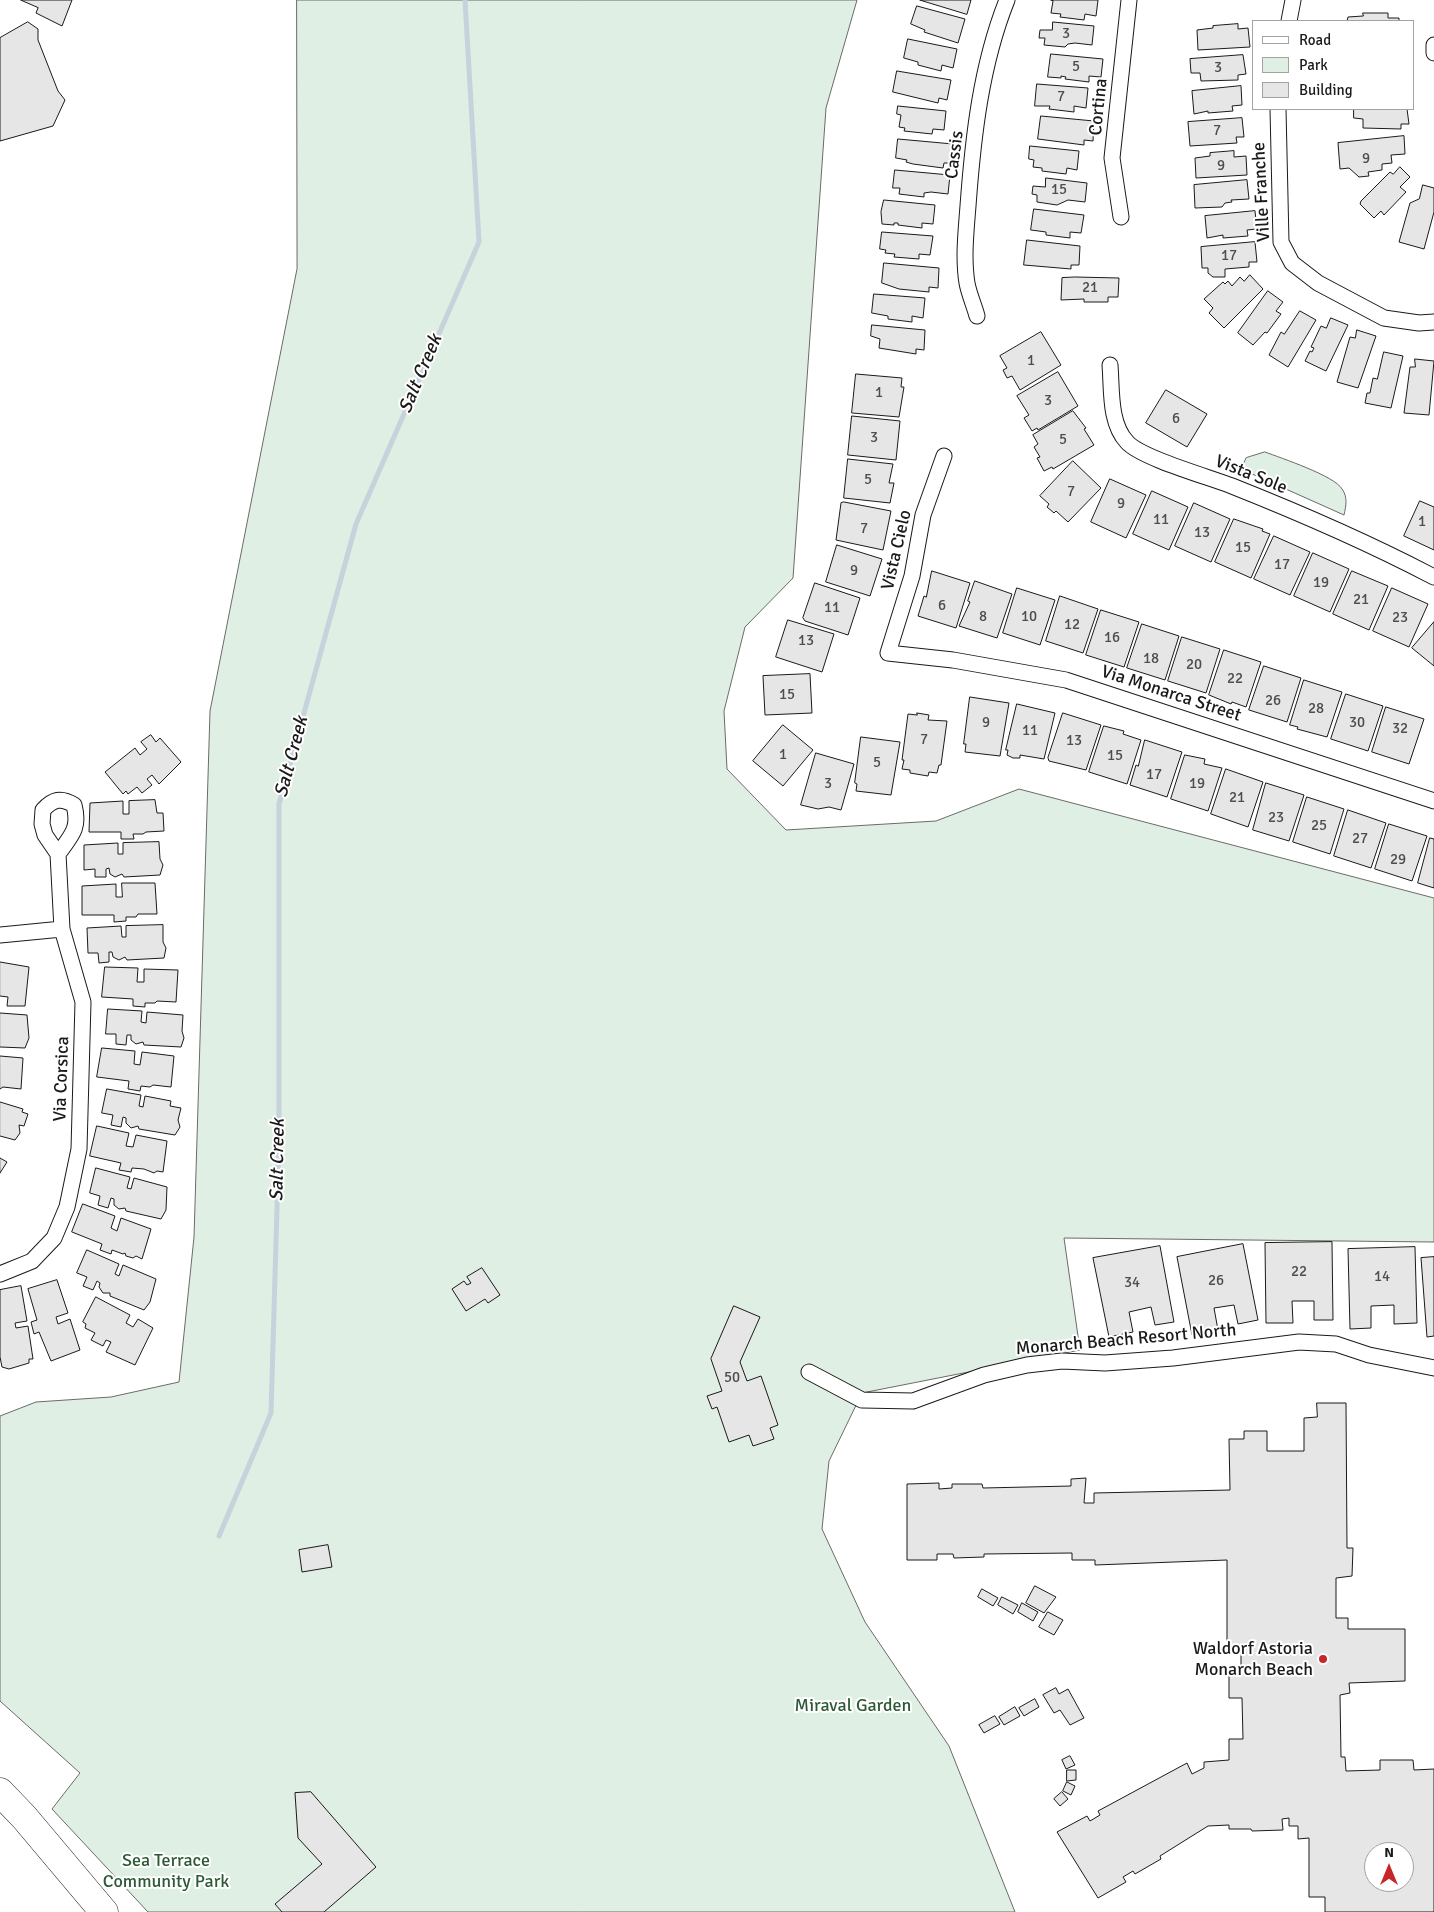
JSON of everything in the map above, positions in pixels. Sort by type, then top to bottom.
[{"type":"highway","points":[[0,1792],[24,1817],[104,1912]]},
{"type":"street","name":"Cassis","points":[[977,316],[967,284],[965,253],[970,185],[987,63],[997,24],[1007,0]]},
{"type":"street","name":"Cortina","points":[[1121,217],[1112,158],[1129,0]]},
{"type":"street","points":[[1289,20],[1293,0]]},
{"type":"street","points":[[1434,45],[1434,53]]},
{"type":"street","name":"Ville Franche","points":[[1278,110],[1281,242],[1292,264],[1318,283],[1384,318],[1419,323],[1434,322]]},
{"type":"street","name":"Vista Sole","points":[[1110,365],[1116,422],[1127,443],[1152,456],[1232,486],[1400,559],[1434,577]]},
{"type":"street","name":"Vista Cielo","points":[[888,653],[912,576],[923,515],[944,456]]},
{"type":"street","name":"Via Monarca Street","points":[[888,653],[953,660],[1066,680],[1434,802]]},
{"type":"street","name":"Via Corsica","points":[[0,1274],[32,1261],[54,1238],[67,1207],[78,1149],[83,1002],[62,929],[58,854]]},
{"type":"street","points":[[0,935],[62,929]]},
{"type":"street","name":"Monarch Beach Resort North","points":[[809,1372],[862,1400],[913,1401],[984,1375],[1028,1365],[1062,1362],[1105,1363],[1173,1358],[1299,1342],[1336,1344],[1370,1356],[1431,1370]]},
{"type":"green space","points":[[297,0],[857,0],[826,108],[793,578],[745,627],[724,711],[727,769],[786,830],[936,821],[1019,789],[1434,898],[1434,1242],[1064,1238],[1080,1350],[862,1393],[829,1461],[822,1529],[865,1622],[949,1746],[1015,1912],[148,1912],[52,1809],[80,1773],[0,1701],[0,1416],[36,1402],[111,1397],[179,1382],[194,1237],[210,711],[297,269]]},
{"type":"green space","points":[[1265,452],[1307,468],[1337,484],[1342,489],[1346,498],[1344,515],[1241,469],[1246,458]]},
{"type":"building","points":[[21,0],[72,0],[62,26],[36,13],[38,8]]},
{"type":"building","points":[[920,0],[971,0],[967,14]]},
{"type":"building","points":[[1051,0],[1098,0],[1096,16],[1085,14],[1084,20],[1060,17],[1061,14],[1051,13],[1053,1]]},
{"type":"building","points":[[917,6],[965,19],[958,43],[924,32],[925,30],[911,24]]},
{"type":"building","points":[[1363,13],[1388,13],[1388,18],[1399,18],[1399,20],[1347,20],[1348,17],[1363,16]]},
{"type":"building","points":[[28,22],[38,29],[38,40],[58,91],[65,100],[53,126],[0,141],[0,38]]},
{"type":"building","points":[[1053,22],[1094,26],[1092,45],[1075,43],[1068,44],[1065,47],[1044,45],[1045,38],[1039,38],[1040,30],[1052,30]]},
{"type":"building","points":[[1238,24],[1238,29],[1248,28],[1250,47],[1198,50],[1197,30],[1213,28],[1213,26]]},
{"type":"building","points":[[908,39],[957,49],[953,68],[942,65],[941,71],[918,65],[918,62],[904,58]]},
{"type":"building","points":[[1051,54],[1103,59],[1101,77],[1089,76],[1089,82],[1065,79],[1066,77],[1061,76],[1061,78],[1048,77]]},
{"type":"building","points":[[1243,55],[1246,74],[1238,75],[1238,80],[1201,81],[1200,73],[1191,73],[1190,59]]},
{"type":"building","points":[[897,71],[951,80],[947,100],[939,98],[938,103],[893,92]]},
{"type":"building","points":[[1037,84],[1088,88],[1086,108],[1074,106],[1074,112],[1049,109],[1050,106],[1035,106]]},
{"type":"building","points":[[1241,86],[1242,105],[1232,106],[1233,111],[1208,113],[1208,111],[1194,114],[1192,91]]},
{"type":"building","points":[[898,106],[946,111],[944,130],[933,129],[932,134],[904,131],[905,128],[899,127],[901,115],[897,114]]},
{"type":"building","points":[[1354,110],[1407,110],[1409,124],[1401,124],[1401,129],[1363,128],[1363,119],[1354,118]]},
{"type":"building","points":[[1041,116],[1094,121],[1093,141],[1084,140],[1084,145],[1038,139]]},
{"type":"building","points":[[1242,118],[1244,137],[1236,137],[1237,143],[1190,146],[1188,122]]},
{"type":"building","points":[[1404,136],[1405,154],[1391,155],[1392,163],[1382,164],[1382,170],[1368,172],[1369,176],[1359,177],[1349,168],[1340,169],[1338,143]]},
{"type":"building","points":[[898,139],[953,144],[951,163],[944,163],[943,168],[913,164],[906,162],[907,160],[896,158]]},
{"type":"building","points":[[1030,146],[1079,151],[1077,170],[1067,168],[1066,174],[1042,171],[1042,168],[1033,167],[1034,160],[1029,159]]},
{"type":"building","points":[[1234,151],[1234,157],[1246,156],[1247,175],[1196,178],[1195,158],[1210,156],[1210,153]]},
{"type":"building","points":[[1400,167],[1410,177],[1400,187],[1406,192],[1384,215],[1381,211],[1374,218],[1360,204],[1361,201],[1390,172],[1393,174]]},
{"type":"building","points":[[895,170],[950,175],[948,194],[931,192],[924,193],[924,197],[899,194],[900,188],[893,188]]},
{"type":"building","points":[[1046,178],[1087,183],[1085,202],[1068,200],[1057,205],[1037,202],[1037,195],[1032,194],[1033,186],[1045,187]]},
{"type":"building","points":[[1247,180],[1249,199],[1231,200],[1232,202],[1225,203],[1222,207],[1195,208],[1194,185]]},
{"type":"building","points":[[1423,185],[1434,188],[1434,212],[1424,249],[1399,242],[1410,203],[1419,199]]},
{"type":"building","points":[[884,200],[935,205],[933,224],[922,223],[922,228],[898,225],[898,223],[894,223],[894,225],[882,224],[881,212]]},
{"type":"building","points":[[1034,209],[1084,215],[1081,233],[1070,232],[1070,238],[1046,235],[1046,232],[1031,230]]},
{"type":"building","points":[[1255,211],[1257,229],[1247,230],[1248,236],[1223,238],[1223,235],[1207,238],[1205,216]]},
{"type":"building","points":[[882,232],[933,236],[930,255],[919,254],[919,259],[894,257],[895,254],[885,253],[886,250],[880,249]]},
{"type":"building","points":[[1027,240],[1080,246],[1079,265],[1071,265],[1071,269],[1024,265]]},
{"type":"building","points":[[1255,242],[1257,262],[1249,262],[1249,267],[1225,269],[1225,277],[1213,277],[1208,273],[1208,268],[1202,268],[1201,247]]},
{"type":"building","points":[[884,263],[939,268],[938,288],[929,287],[929,292],[899,289],[882,283]]},
{"type":"building","points":[[1250,275],[1263,289],[1224,328],[1209,313],[1213,308],[1204,299],[1223,282],[1225,284],[1228,281],[1232,286],[1240,277],[1244,281]]},
{"type":"building","points":[[1062,278],[1119,278],[1118,297],[1108,297],[1108,302],[1084,302],[1084,299],[1061,300]]},
{"type":"building","points":[[1268,291],[1283,302],[1276,311],[1281,314],[1267,333],[1265,332],[1253,345],[1238,333]]},
{"type":"building","points":[[874,294],[925,298],[923,318],[912,316],[912,322],[888,319],[888,316],[872,313]]},
{"type":"building","points":[[1300,311],[1316,320],[1288,367],[1269,355],[1281,332],[1284,334]]},
{"type":"building","points":[[1331,318],[1348,325],[1326,371],[1305,361],[1310,351],[1312,352],[1314,348],[1311,347],[1321,326],[1326,328]]},
{"type":"building","points":[[872,325],[925,330],[924,350],[916,349],[916,354],[879,348],[880,339],[871,336]]},
{"type":"building","points":[[1357,330],[1376,336],[1358,388],[1337,382],[1350,337],[1355,338]]},
{"type":"building","points":[[1041,332],[1061,365],[1020,390],[1012,376],[1007,378],[1003,370],[1007,368],[1000,356]]},
{"type":"building","points":[[1384,352],[1403,356],[1391,408],[1365,403],[1367,393],[1370,393],[1373,378],[1377,379]]},
{"type":"building","points":[[1415,359],[1434,361],[1429,415],[1404,413],[1410,367],[1415,367]]},
{"type":"building","points":[[1058,372],[1078,406],[1038,430],[1037,428],[1032,431],[1024,418],[1029,415],[1017,396]]},
{"type":"building","points":[[856,374],[902,378],[901,387],[904,387],[899,417],[852,413]]},
{"type":"building","points":[[1166,390],[1207,414],[1187,447],[1146,423]]},
{"type":"building","points":[[1073,411],[1086,428],[1084,429],[1094,445],[1053,469],[1052,467],[1044,471],[1037,458],[1040,457],[1034,447],[1038,444],[1033,435]]},
{"type":"building","points":[[852,416],[900,421],[896,460],[848,455]]},
{"type":"building","points":[[848,459],[893,464],[889,483],[894,483],[890,503],[844,498]]},
{"type":"building","points":[[1073,461],[1101,488],[1068,522],[1056,511],[1054,513],[1047,507],[1049,504],[1040,496]]},
{"type":"building","points":[[1110,479],[1146,495],[1126,538],[1091,522]]},
{"type":"building","points":[[1152,491],[1188,507],[1169,550],[1133,534]]},
{"type":"building","points":[[1420,501],[1434,507],[1434,550],[1404,536]]},
{"type":"building","points":[[841,503],[891,511],[883,550],[836,540]]},
{"type":"building","points":[[1194,503],[1230,519],[1211,562],[1175,546]]},
{"type":"building","points":[[1234,519],[1263,529],[1262,531],[1270,534],[1251,578],[1215,562]]},
{"type":"building","points":[[1274,536],[1310,552],[1290,595],[1254,579]]},
{"type":"building","points":[[837,545],[882,559],[870,596],[826,582]]},
{"type":"building","points":[[1313,553],[1349,569],[1330,612],[1294,596]]},
{"type":"building","points":[[932,571],[970,583],[956,628],[918,616],[924,596],[926,597]]},
{"type":"building","points":[[1352,571],[1388,586],[1369,630],[1333,614]]},
{"type":"building","points":[[975,581],[1012,594],[997,638],[959,626],[970,602],[968,601]]},
{"type":"building","points":[[815,583],[860,598],[848,635],[805,621],[803,618]]},
{"type":"building","points":[[1017,588],[1055,600],[1040,645],[1003,633]]},
{"type":"building","points":[[1392,588],[1428,604],[1409,647],[1373,631]]},
{"type":"building","points":[[1060,596],[1098,609],[1083,653],[1046,641]]},
{"type":"building","points":[[1101,610],[1139,622],[1124,667],[1086,655]]},
{"type":"building","points":[[788,620],[834,634],[822,672],[776,657]]},
{"type":"building","points":[[1434,622],[1434,666],[1412,648]]},
{"type":"building","points":[[1142,624],[1179,636],[1165,680],[1127,668]]},
{"type":"building","points":[[1182,637],[1220,649],[1206,693],[1168,681]]},
{"type":"building","points":[[1224,650],[1261,662],[1246,707],[1232,702],[1231,704],[1209,695]]},
{"type":"building","points":[[1264,666],[1301,678],[1287,722],[1249,710]]},
{"type":"building","points":[[810,674],[812,713],[765,715],[763,676]]},
{"type":"building","points":[[1304,680],[1342,692],[1327,737],[1297,729],[1298,727],[1290,725]]},
{"type":"building","points":[[1346,694],[1383,706],[1368,751],[1331,739]]},
{"type":"building","points":[[970,697],[1009,703],[1000,756],[965,752],[966,744],[964,744]]},
{"type":"building","points":[[1017,704],[1055,713],[1044,759],[1020,755],[1020,758],[1013,758],[1007,755],[1008,750],[1006,750]]},
{"type":"building","points":[[1386,707],[1424,719],[1409,764],[1372,752]]},
{"type":"building","points":[[917,713],[929,715],[928,720],[947,721],[941,765],[939,765],[937,773],[929,772],[928,776],[910,773],[910,770],[902,769],[908,714],[917,715]]},
{"type":"building","points":[[1063,713],[1101,725],[1086,770],[1049,761],[1048,758]]},
{"type":"building","points":[[783,725],[813,750],[783,786],[753,761]]},
{"type":"building","points":[[1104,726],[1124,731],[1123,734],[1141,740],[1127,784],[1089,772]]},
{"type":"building","points":[[151,735],[156,742],[160,738],[181,762],[159,784],[152,775],[147,779],[152,785],[142,793],[137,787],[128,794],[126,791],[123,794],[105,772],[135,748],[140,755],[147,749],[141,742]]},
{"type":"building","points":[[861,737],[900,742],[891,795],[856,791],[857,784],[855,783]]},
{"type":"building","points":[[1145,740],[1182,752],[1167,797],[1130,785],[1136,765],[1138,766]]},
{"type":"building","points":[[816,753],[854,764],[841,810],[829,807],[818,809],[801,805]]},
{"type":"building","points":[[1185,755],[1205,759],[1204,764],[1222,768],[1208,811],[1171,799]]},
{"type":"building","points":[[1226,769],[1263,782],[1248,827],[1211,814]]},
{"type":"building","points":[[1266,783],[1304,795],[1289,841],[1253,830]]},
{"type":"building","points":[[1307,797],[1344,809],[1330,854],[1293,842]]},
{"type":"building","points":[[155,800],[157,813],[163,813],[164,831],[133,834],[134,839],[121,839],[121,832],[89,832],[90,803],[123,801],[123,814],[129,814],[129,801]]},
{"type":"building","points":[[1348,810],[1386,823],[1371,868],[1334,856]]},
{"type":"building","points":[[1389,824],[1427,836],[1412,881],[1375,869]]},
{"type":"building","points":[[1430,838],[1434,839],[1434,888],[1418,883]]},
{"type":"building","points":[[159,842],[160,859],[163,865],[160,875],[124,877],[122,874],[115,877],[110,874],[109,868],[106,869],[106,877],[95,877],[95,869],[84,870],[84,845],[118,843],[118,854],[123,854],[123,843]]},
{"type":"building","points":[[122,883],[155,883],[157,914],[138,914],[136,917],[126,917],[126,921],[114,922],[114,915],[82,915],[82,886],[116,884],[116,897],[122,897]]},
{"type":"building","points":[[163,925],[163,942],[166,948],[164,958],[127,960],[125,957],[119,960],[113,957],[112,952],[109,952],[109,962],[99,963],[98,953],[88,953],[87,928],[121,926],[122,937],[126,937],[126,926]]},
{"type":"building","points":[[0,962],[29,967],[25,1006],[7,1006],[8,997],[0,996]]},
{"type":"building","points":[[105,967],[138,968],[137,982],[144,982],[144,969],[178,970],[176,1002],[157,1001],[155,1003],[145,1003],[145,1007],[133,1006],[133,999],[102,997]]},
{"type":"building","points":[[108,1009],[142,1011],[141,1022],[146,1023],[147,1012],[183,1015],[182,1031],[184,1038],[181,1047],[144,1045],[143,1042],[136,1044],[131,1040],[131,1035],[127,1035],[126,1045],[116,1044],[116,1034],[106,1034]]},
{"type":"building","points":[[0,1013],[27,1015],[29,1038],[25,1048],[0,1047]]},
{"type":"building","points":[[102,1048],[135,1051],[134,1064],[140,1065],[142,1052],[174,1056],[171,1087],[141,1086],[140,1091],[128,1089],[129,1081],[97,1077]]},
{"type":"building","points":[[0,1056],[23,1058],[21,1089],[3,1087],[0,1089]]},
{"type":"building","points":[[107,1089],[141,1095],[139,1106],[143,1107],[145,1096],[171,1101],[170,1106],[181,1108],[178,1120],[180,1127],[175,1135],[139,1129],[138,1126],[131,1128],[126,1123],[126,1118],[123,1117],[121,1127],[111,1125],[113,1115],[102,1113]]},
{"type":"building","points":[[0,1102],[23,1109],[22,1112],[28,1114],[24,1126],[19,1125],[20,1133],[15,1140],[0,1136]]},
{"type":"building","points":[[97,1126],[129,1133],[126,1146],[133,1147],[136,1135],[167,1141],[163,1172],[157,1171],[154,1173],[144,1169],[132,1168],[131,1172],[119,1170],[121,1163],[90,1156]]},
{"type":"building","points":[[0,1158],[7,1162],[0,1173]]},
{"type":"building","points":[[96,1168],[130,1177],[127,1188],[131,1189],[134,1178],[167,1187],[166,1210],[161,1219],[126,1211],[125,1208],[119,1209],[114,1205],[114,1199],[111,1198],[108,1208],[98,1205],[100,1196],[90,1193]]},
{"type":"building","points":[[83,1204],[115,1216],[111,1228],[117,1231],[121,1218],[151,1229],[142,1259],[136,1256],[133,1258],[126,1256],[125,1253],[112,1250],[111,1254],[100,1250],[102,1244],[72,1232]]},
{"type":"building","points":[[1332,1242],[1333,1320],[1314,1320],[1314,1301],[1292,1301],[1293,1323],[1266,1323],[1265,1243]]},
{"type":"building","points":[[1243,1244],[1258,1320],[1238,1324],[1234,1305],[1214,1308],[1218,1330],[1192,1335],[1177,1257]]},
{"type":"building","points":[[1160,1246],[1174,1322],[1155,1325],[1151,1307],[1129,1312],[1133,1332],[1109,1337],[1093,1258]]},
{"type":"building","points":[[1415,1247],[1417,1323],[1394,1324],[1394,1305],[1371,1306],[1371,1328],[1350,1329],[1348,1249]]},
{"type":"building","points":[[87,1250],[119,1264],[115,1274],[119,1276],[123,1265],[156,1279],[150,1302],[144,1310],[110,1296],[110,1293],[103,1293],[99,1287],[100,1283],[97,1281],[93,1290],[83,1286],[87,1277],[77,1273]]},
{"type":"building","points":[[1434,1257],[1434,1336],[1427,1337],[1421,1258]]},
{"type":"building","points":[[482,1268],[500,1295],[488,1303],[485,1299],[466,1311],[452,1289],[464,1281],[467,1285],[471,1283],[467,1277]]},
{"type":"building","points":[[57,1280],[68,1313],[56,1317],[58,1324],[70,1319],[80,1350],[51,1361],[39,1332],[34,1334],[31,1322],[37,1320],[28,1289]]},
{"type":"building","points":[[21,1286],[27,1321],[15,1323],[16,1328],[28,1326],[33,1359],[29,1359],[29,1363],[9,1369],[2,1367],[0,1357],[0,1290]]},
{"type":"building","points":[[96,1297],[130,1315],[126,1323],[133,1327],[138,1319],[153,1328],[135,1365],[106,1352],[111,1342],[106,1340],[103,1346],[91,1340],[95,1333],[85,1328],[86,1324],[83,1322]]},
{"type":"building","points":[[734,1306],[760,1317],[740,1362],[747,1381],[761,1376],[778,1425],[770,1428],[774,1439],[753,1446],[749,1435],[729,1442],[717,1407],[712,1409],[707,1396],[722,1391],[711,1359]]},
{"type":"building","name":"Waldorf Astoria Monarch Beach","points":[[1317,1403],[1346,1403],[1347,1548],[1353,1548],[1352,1576],[1336,1578],[1336,1618],[1348,1618],[1348,1629],[1405,1629],[1405,1681],[1349,1683],[1350,1693],[1340,1695],[1341,1757],[1345,1757],[1346,1771],[1380,1770],[1380,1760],[1413,1760],[1414,1770],[1434,1769],[1434,1912],[1325,1912],[1325,1897],[1309,1897],[1309,1838],[1298,1839],[1298,1826],[1289,1826],[1289,1818],[1282,1819],[1283,1830],[1252,1831],[1251,1829],[1229,1829],[1229,1825],[1208,1826],[1160,1856],[1161,1859],[1135,1874],[1133,1871],[1123,1877],[1126,1882],[1098,1898],[1057,1832],[1087,1816],[1090,1821],[1100,1815],[1098,1811],[1187,1763],[1192,1774],[1204,1768],[1204,1762],[1229,1760],[1229,1739],[1243,1739],[1242,1698],[1229,1698],[1229,1668],[1241,1668],[1241,1651],[1227,1651],[1227,1560],[1095,1565],[1095,1560],[1072,1560],[1072,1553],[984,1554],[984,1557],[954,1558],[953,1554],[937,1554],[937,1560],[907,1560],[907,1484],[939,1483],[939,1489],[952,1488],[952,1484],[982,1484],[983,1488],[1071,1486],[1071,1479],[1086,1478],[1084,1503],[1094,1503],[1094,1493],[1230,1490],[1229,1439],[1244,1439],[1244,1431],[1267,1431],[1267,1451],[1304,1451],[1304,1418],[1317,1417]]},
{"type":"building","points":[[328,1545],[332,1567],[302,1572],[299,1550]]},
{"type":"building","points":[[1035,1586],[1056,1597],[1044,1613],[1026,1603]]},
{"type":"building","points":[[982,1589],[998,1598],[993,1606],[978,1597]]},
{"type":"building","points":[[1002,1597],[1018,1605],[1013,1614],[998,1605]]},
{"type":"building","points":[[1022,1603],[1038,1612],[1033,1621],[1018,1612]]},
{"type":"building","points":[[1048,1612],[1063,1620],[1054,1635],[1039,1627]]},
{"type":"building","points":[[1056,1688],[1059,1694],[1068,1689],[1084,1718],[1070,1725],[1060,1710],[1054,1713],[1043,1695]]},
{"type":"building","points":[[1035,1699],[1039,1707],[1024,1716],[1019,1708]]},
{"type":"building","points":[[1015,1707],[1020,1716],[1004,1725],[999,1717]]},
{"type":"building","points":[[995,1716],[1000,1724],[984,1733],[979,1725]]},
{"type":"building","points":[[1070,1756],[1075,1765],[1066,1769],[1062,1760]]},
{"type":"building","points":[[1067,1770],[1076,1770],[1076,1780],[1067,1781]]},
{"type":"building","points":[[1067,1782],[1075,1786],[1071,1795],[1063,1791]]},
{"type":"building","points":[[311,1792],[376,1867],[324,1912],[282,1912],[275,1904],[322,1864],[298,1838],[295,1793]]},
{"type":"building","points":[[1062,1792],[1068,1799],[1060,1806],[1054,1799]]},
{"type":"waterway","name":"Salt Creek","points":[[219,1536],[271,1413],[279,1140],[279,804],[356,524],[479,242],[465,0]]},
{"type":"place","name":"Waldorf Astoria Monarch Beach","points":[[1323,1659]]},
{"type":"park label","name":"Miraval Garden","points":[[853,1706]]},
{"type":"park label","name":"Sea Terrace Community Park","points":[[166,1871]]}]
